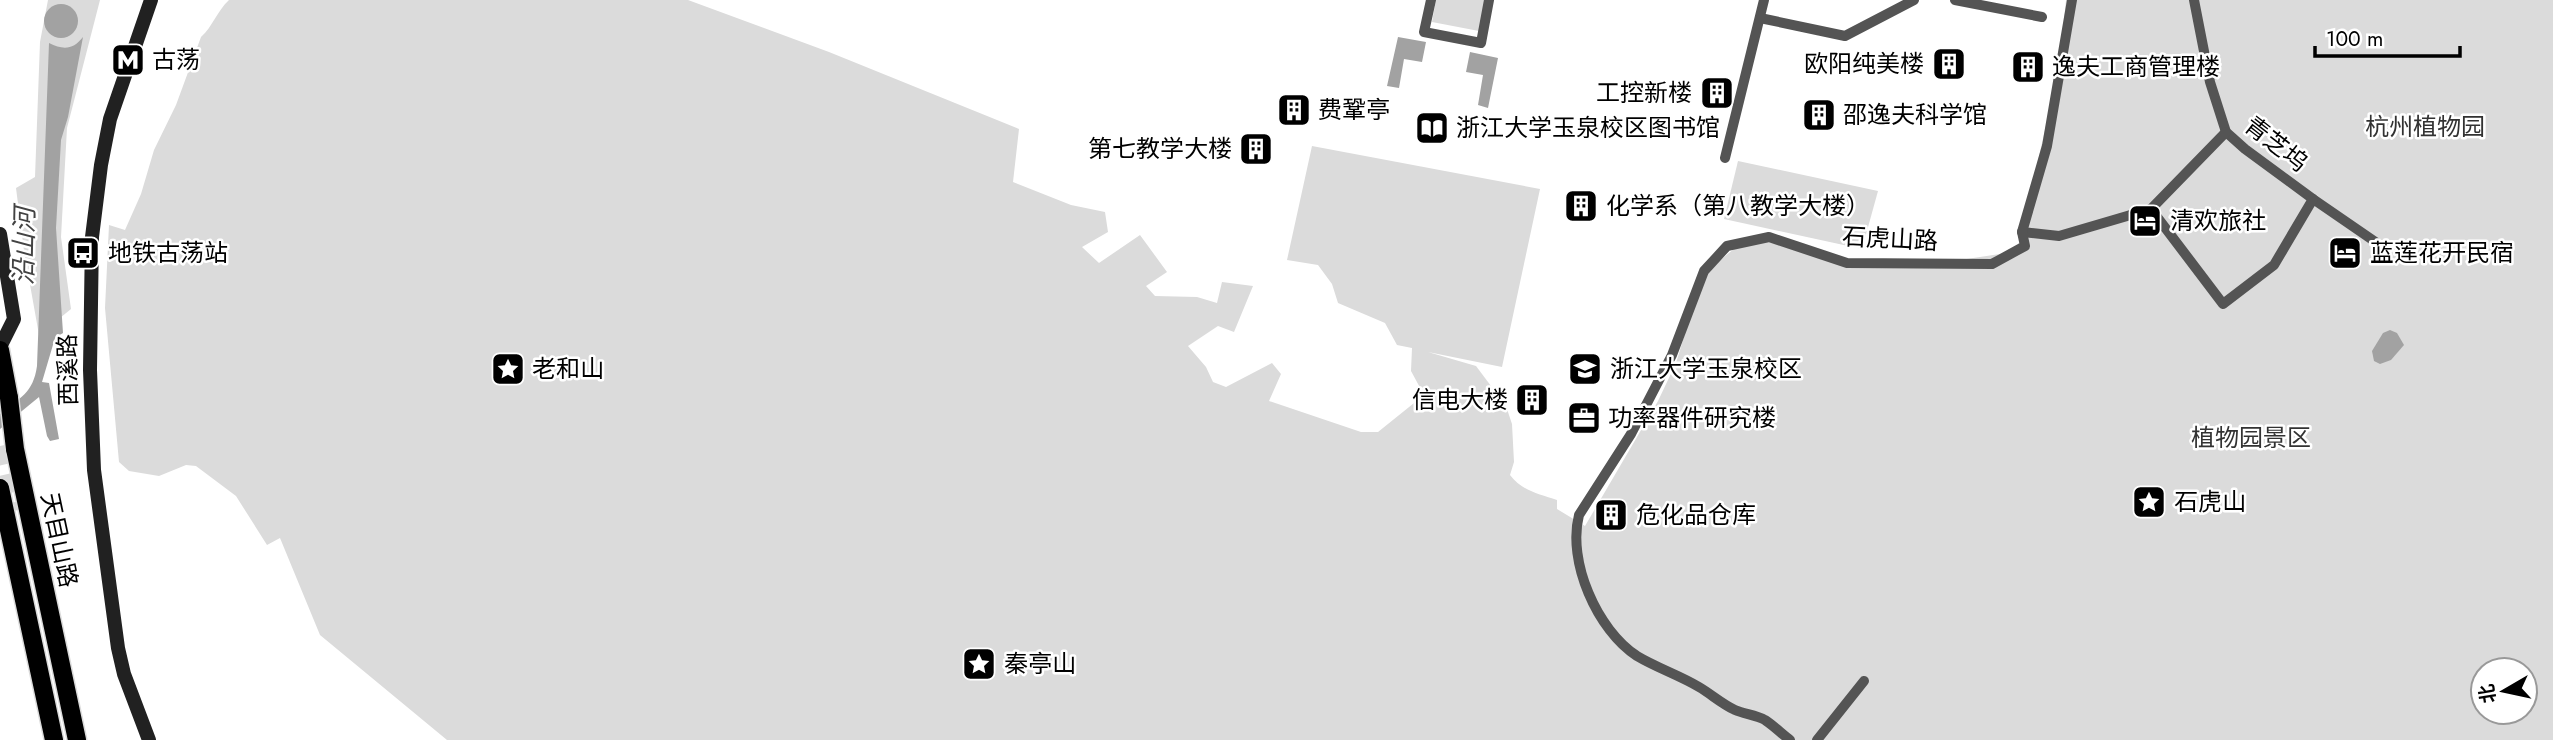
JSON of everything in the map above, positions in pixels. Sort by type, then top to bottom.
[{"type":"main road","name":"西溪路","points":[[149,740],[124,674],[116,635],[94,470],[90,328],[92,237],[101,165],[110,120],[151,0]]},
{"type":"main road","name":"天目山路","points":[[0,234],[14,319],[0,348],[2,372],[9,398],[15,449],[77,740]]},
{"type":"main road","name":"天目山路","points":[[0,488],[54,740]]},
{"type":"street","points":[[1431,0],[1424,33],[1481,43],[1489,0]]},
{"type":"street","points":[[1726,158],[1764,0]]},
{"type":"street","points":[[1760,18],[1844,36],[1914,0]]},
{"type":"street","points":[[1955,0],[2042,17]]},
{"type":"street","name":"石虎山路","points":[[1790,740],[1764,720],[1734,710],[1699,687],[1635,654],[1611,631],[1594,604],[1583,577],[1576,551],[1575,530],[1579,516],[1631,434],[1672,355],[1703,271],[1727,246],[1769,237],[1847,263],[1992,264],[2025,246],[2022,232],[2047,146],[2072,0]]},
{"type":"street","name":"青芝坞","points":[[2194,0],[2210,82],[2226,132],[2313,199],[2377,243]]},
{"type":"street","points":[[2022,232],[2059,236],[2151,209],[2226,132]]},
{"type":"street","points":[[2151,209],[2223,304],[2274,265],[2313,199]]},
{"type":"street","points":[[1817,740],[1864,681]]},
{"type":"green space","points":[[48,0],[100,0],[67,128],[61,237],[71,309],[39,335],[16,188],[35,177],[40,42]]},
{"type":"green space","name":"植物园景区","points":[[229,0],[688,0],[829,52],[1019,129],[1013,182],[1071,205],[1105,212],[1108,232],[1082,247],[1099,263],[1140,235],[1167,272],[1146,286],[1155,296],[1197,297],[1217,303],[1222,282],[1253,286],[1234,332],[1218,326],[1188,346],[1206,367],[1213,382],[1226,387],[1272,363],[1281,374],[1269,401],[1361,432],[1378,432],[1424,395],[1411,371],[1412,348],[1397,345],[1385,323],[1338,303],[1332,284],[1318,265],[1287,260],[1312,146],[1540,189],[1502,367],[1428,352],[1476,366],[1506,406],[1512,424],[1514,462],[1510,475],[1525,488],[1557,500],[1557,509],[1585,526],[1658,401],[1676,363],[1703,274],[1750,236],[1836,263],[1940,263],[2013,252],[2019,243],[2059,69],[2066,0],[2553,0],[2553,740],[447,740],[320,635],[280,538],[267,545],[236,496],[196,466],[186,465],[159,476],[129,471],[119,462],[105,308],[109,225],[125,230],[141,194],[154,150],[176,105],[201,37]]},
{"type":"green space","points":[[1436,0],[1485,0],[1479,31],[1432,22]]},
{"type":"green space","points":[[1738,161],[1878,191],[1862,249],[1724,219]]},
{"type":"shaded area","points":[[61,4],[73,9],[78,21],[73,33],[61,38],[49,33],[44,21],[49,9]]},
{"type":"shaded area","points":[[83,37],[61,140],[56,228],[63,333],[55,338],[42,382],[49,383],[59,439],[50,441],[39,397],[0,429],[0,414],[29,389],[37,366],[49,43],[68,48]]},
{"type":"shaded area","points":[[1398,37],[1426,42],[1422,62],[1404,59],[1399,88],[1387,86]]},
{"type":"shaded area","points":[[1470,52],[1498,58],[1488,108],[1478,105],[1483,75],[1466,72]]},
{"type":"shaded area","points":[[2390,330],[2397,333],[2404,345],[2391,360],[2380,364],[2374,361],[2372,351],[2383,333]]},
{"type":"tunnel","points":[[0,446],[14,511]]},
{"type":"place","name":"古荡","points":[[128,60]]},
{"type":"place","name":"欧阳纯美楼","points":[[1949,64]]},
{"type":"place","name":"逸夫工商管理楼","points":[[2028,67]]},
{"type":"place","name":"工控新楼","points":[[1717,93]]},
{"type":"place","name":"费鞏亭","points":[[1294,110]]},
{"type":"place","name":"邵逸夫科学馆","points":[[1819,115]]},
{"type":"place","name":"浙江大学玉泉校区图书馆","points":[[1432,128]]},
{"type":"place","name":"第七教学大楼","points":[[1256,149]]},
{"type":"place","name":"化学系（第八教学大楼）","points":[[1581,206]]},
{"type":"place","name":"清欢旅社","points":[[2145,221]]},
{"type":"place","name":"地铁古荡站","points":[[83,253]]},
{"type":"place","name":"蓝莲花开民宿","points":[[2345,253]]},
{"type":"place","name":"老和山","points":[[508,369]]},
{"type":"place","name":"浙江大学玉泉校区","points":[[1585,369]]},
{"type":"place","name":"信电大楼","points":[[1532,400]]},
{"type":"place","name":"功率器件研究楼","points":[[1584,418]]},
{"type":"place","name":"石虎山","points":[[2149,502]]},
{"type":"place","name":"危化品仓库","points":[[1611,515]]},
{"type":"place","name":"秦亭山","points":[[979,664]]},
{"type":"park label","name":"杭州植物园","points":[[2425,127]]},
{"type":"water label","name":"沿山河","points":[[24,246]]}]
